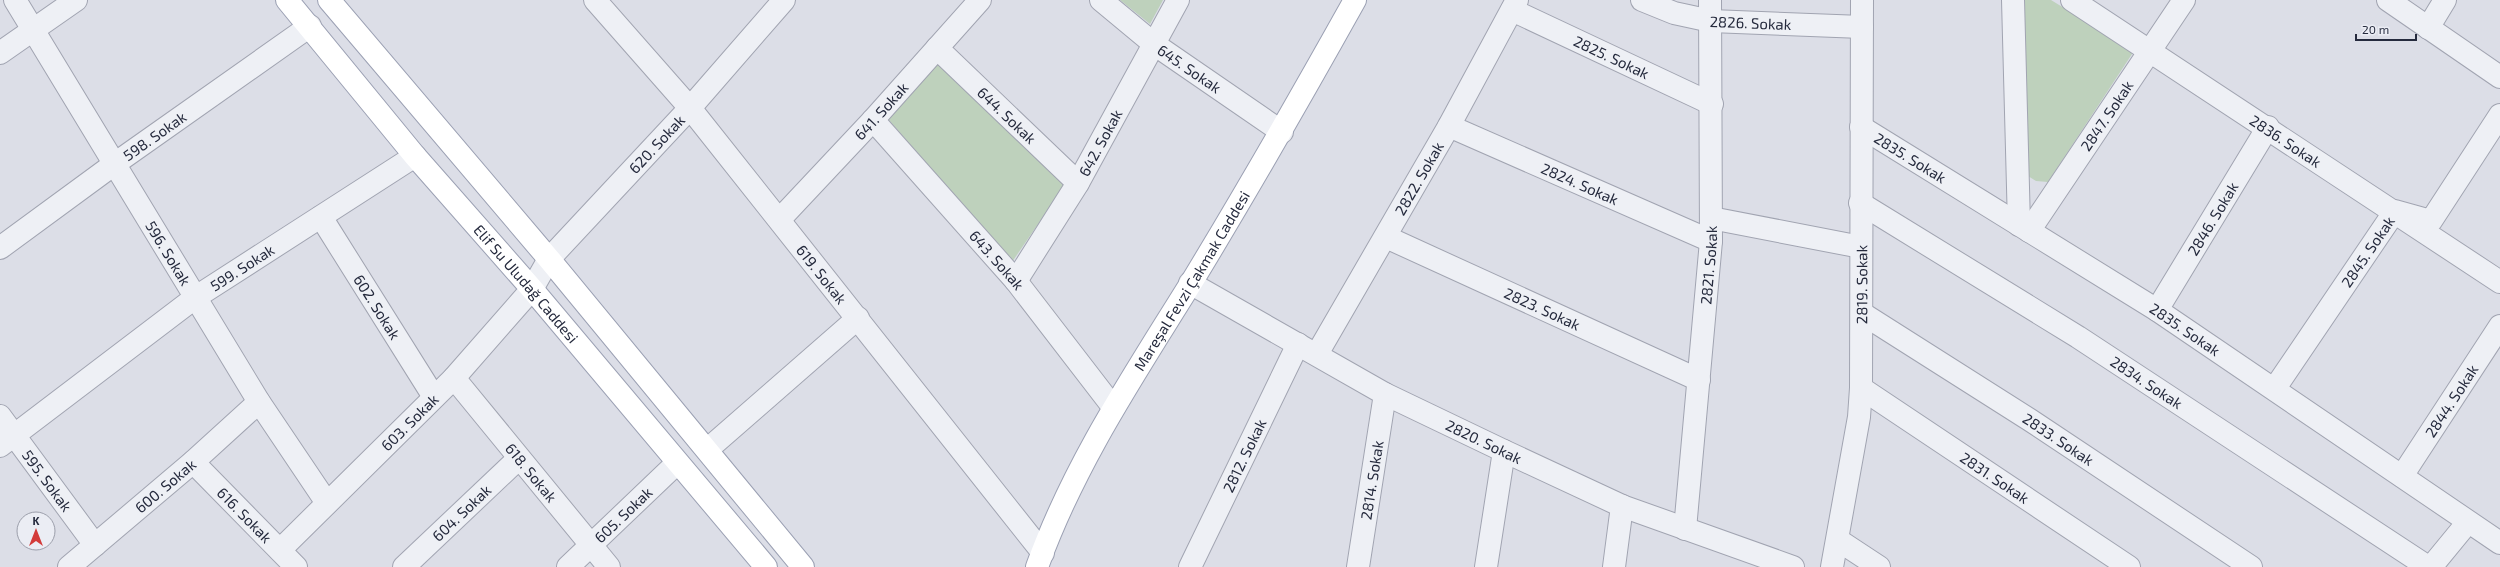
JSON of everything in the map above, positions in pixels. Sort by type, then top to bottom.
[{"type":"main road","name":"Elif Su Uludağ Caddesi","points":[[288,0],[415,156],[532,288],[677,463],[766,567]]},
{"type":"main road","points":[[329,0],[549,259],[708,449],[804,567]]},
{"type":"main road","name":"Mareşal Fevzi Çakmak Caddesi","points":[[1040,560],[1066,496],[1113,407],[1282,132],[1355,0]]},
{"type":"street","name":"596. Sokak","points":[[15,0],[113,165],[196,297],[259,402],[327,503]]},
{"type":"street","points":[[0,53],[76,0]]},
{"type":"street","name":"619. Sokak","points":[[595,0],[690,108],[780,219],[858,318],[1040,560]]},
{"type":"street","name":"620. Sokak","points":[[532,288],[549,259],[690,108],[784,0]]},
{"type":"street","name":"641. Sokak","points":[[780,219],[980,0]]},
{"type":"street","name":"645. Sokak","points":[[1101,0],[1154,44],[1282,132]]},
{"type":"street","name":"642. Sokak","points":[[1016,281],[1078,183],[1178,0]]},
{"type":"street","name":"2826. Sokak","points":[[1642,0],[1674,13],[1711,10],[1862,27]]},
{"type":"street","name":"2819. Sokak","points":[[1832,567],[1859,417],[1861,388],[1863,314],[1860,204],[1862,127],[1862,0]]},
{"type":"street","points":[[2012,0],[2024,228]]},
{"type":"street","name":"2836. Sokak","points":[[2072,0],[2268,127],[2500,282]]},
{"type":"street","name":"2847. Sokak","points":[[2024,228],[2151,50],[2184,0]]},
{"type":"street","points":[[2388,0],[2428,28],[2498,69]]},
{"type":"street","points":[[2428,28],[2445,0]]},
{"type":"street","name":"2825. Sokak","points":[[1514,5],[1712,104]]},
{"type":"street","name":"2822. Sokak","points":[[1317,354],[1449,126],[1514,5]]},
{"type":"street","name":"2821. Sokak","points":[[1685,530],[1711,240],[1711,10]]},
{"type":"street","name":"598. Sokak","points":[[0,248],[113,165],[310,26]]},
{"type":"street","name":"644. Sokak","points":[[937,48],[1078,183]]},
{"type":"street","name":"2845. Sokak","points":[[2275,388],[2395,211],[2431,221],[2500,115]]},
{"type":"street","name":"643. Sokak","points":[[872,120],[1016,281],[1113,407]]},
{"type":"street","name":"2824. Sokak","points":[[1449,126],[1711,240]]},
{"type":"street","name":"2835. Sokak","points":[[1862,127],[2157,310],[2275,388],[2500,543]]},
{"type":"street","name":"2846. Sokak","points":[[2157,310],[2268,127]]},
{"type":"street","name":"599. Sokak","points":[[8,441],[196,297],[415,156]]},
{"type":"street","name":"2834. Sokak","points":[[1860,204],[2078,337],[2428,567]]},
{"type":"street","name":"602. Sokak","points":[[321,217],[434,397]]},
{"type":"street","points":[[1711,218],[1862,247]]},
{"type":"street","name":"2823. Sokak","points":[[1386,237],[1699,380]]},
{"type":"street","name":"2820. Sokak","points":[[1190,283],[1385,394],[1504,451],[1622,506],[1685,530],[1759,562],[1793,567]]},
{"type":"street","name":"603. Sokak","points":[[280,550],[454,378],[532,288]]},
{"type":"street","name":"2833. Sokak","points":[[1863,314],[2030,420],[2251,567]]},
{"type":"street","points":[[708,449],[858,318]]},
{"type":"street","name":"2844. Sokak","points":[[2402,476],[2500,326]]},
{"type":"street","name":"2812. Sokak","points":[[1190,567],[1298,344]]},
{"type":"street","name":"618. Sokak","points":[[454,378],[518,459],[609,567]]},
{"type":"street","name":"2831. Sokak","points":[[1861,388],[2129,567]]},
{"type":"street","name":"2814. Sokak","points":[[1358,567],[1385,394]]},
{"type":"street","name":"600. Sokak","points":[[78,564],[95,545],[193,462],[259,402]]},
{"type":"street","name":"595. Sokak","points":[[0,416],[8,441],[95,545]]},
{"type":"street","points":[[1486,567],[1504,451]]},
{"type":"street","name":"604. Sokak","points":[[404,567],[518,459]]},
{"type":"street","name":"616. Sokak","points":[[193,462],[296,567]]},
{"type":"street","name":"605. Sokak","points":[[568,567],[677,463]]},
{"type":"street","points":[[1614,567],[1622,506]]},
{"type":"street","points":[[2431,567],[2468,522]]},
{"type":"street","points":[[1838,540],[1879,567]]},
{"type":"green space","points":[[1120,0],[1163,0],[1150,24]]},
{"type":"green space","points":[[2020,0],[2051,0],[2134,51],[2048,182],[2036,181],[2028,176]]},
{"type":"green space","points":[[938,63],[1065,185],[1012,262],[888,119]]}]
